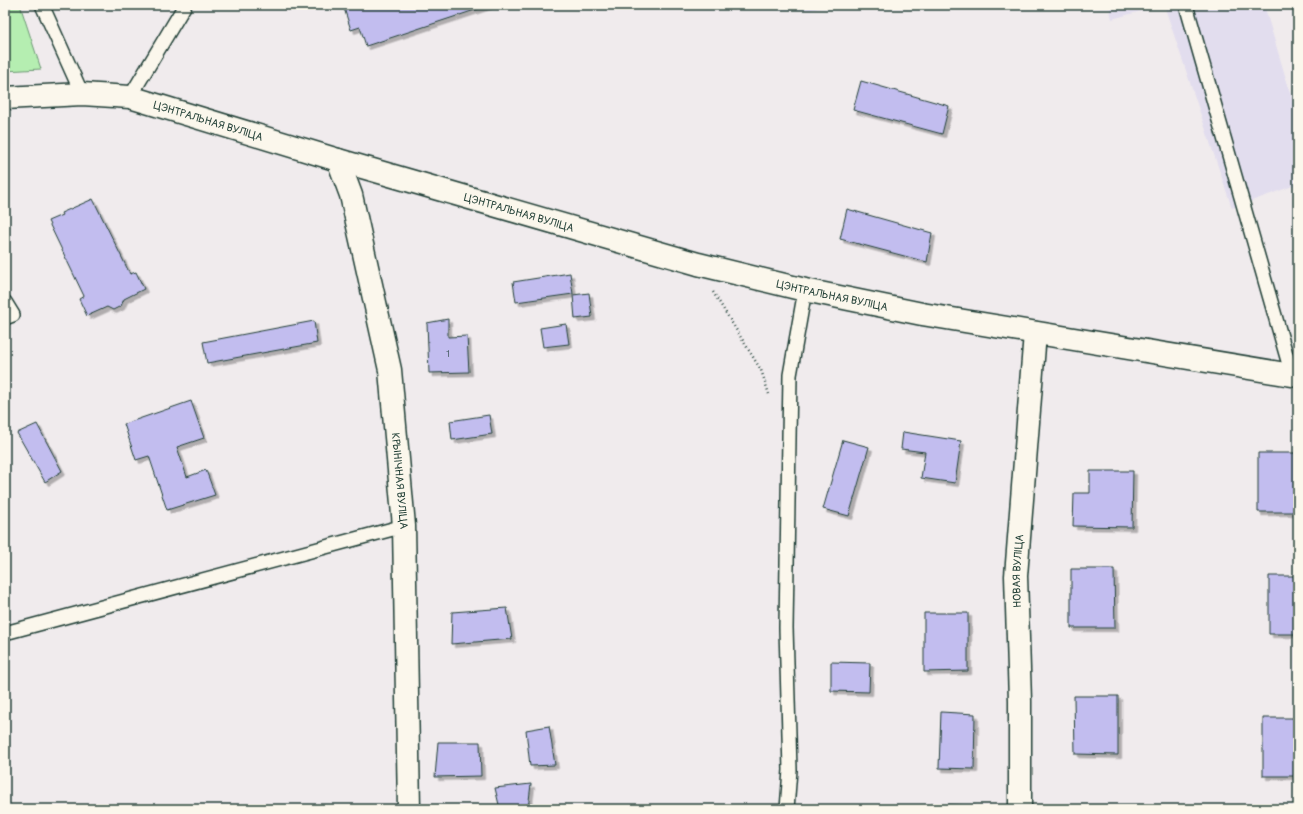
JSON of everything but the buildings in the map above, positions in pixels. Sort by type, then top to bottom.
[{"type":"street","name":"ЦЭНТРАЛЬНАЯ ВУЛІЦА","points":[[5,98],[82,94],[130,97],[338,160],[698,264],[805,290],[922,314],[1295,376]]},
{"type":"street","name":"КРЫНІЧНАЯ ВУЛІЦА","points":[[338,160],[351,195],[390,370],[404,526],[409,809]]},
{"type":"street","name":"НОВАЯ ВУЛІЦА","points":[[1020,809],[1020,701],[1016,576],[1035,333]]},
{"type":"lane","points":[[42,5],[82,94]]},
{"type":"lane","points":[[130,97],[185,5]]},
{"type":"lane","points":[[1186,5],[1295,376]]},
{"type":"lane","points":[[787,809],[790,770],[786,628],[790,375],[805,290]]},
{"type":"lane","points":[[5,302],[13,315],[5,318]]},
{"type":"lane","points":[[5,633],[404,526]]},
{"type":"path","points":[[698,264],[719,304],[761,370],[770,398]]},
{"type":"shaded area","points":[[696,5],[827,5],[811,10],[707,9]]},
{"type":"shaded area","points":[[1109,5],[1163,5],[1112,19]]},
{"type":"shaded area","points":[[1164,5],[1264,5],[1298,119],[1298,184],[1232,208]]},
{"type":"green space","points":[[5,5],[20,5],[41,69],[5,71]]}]
